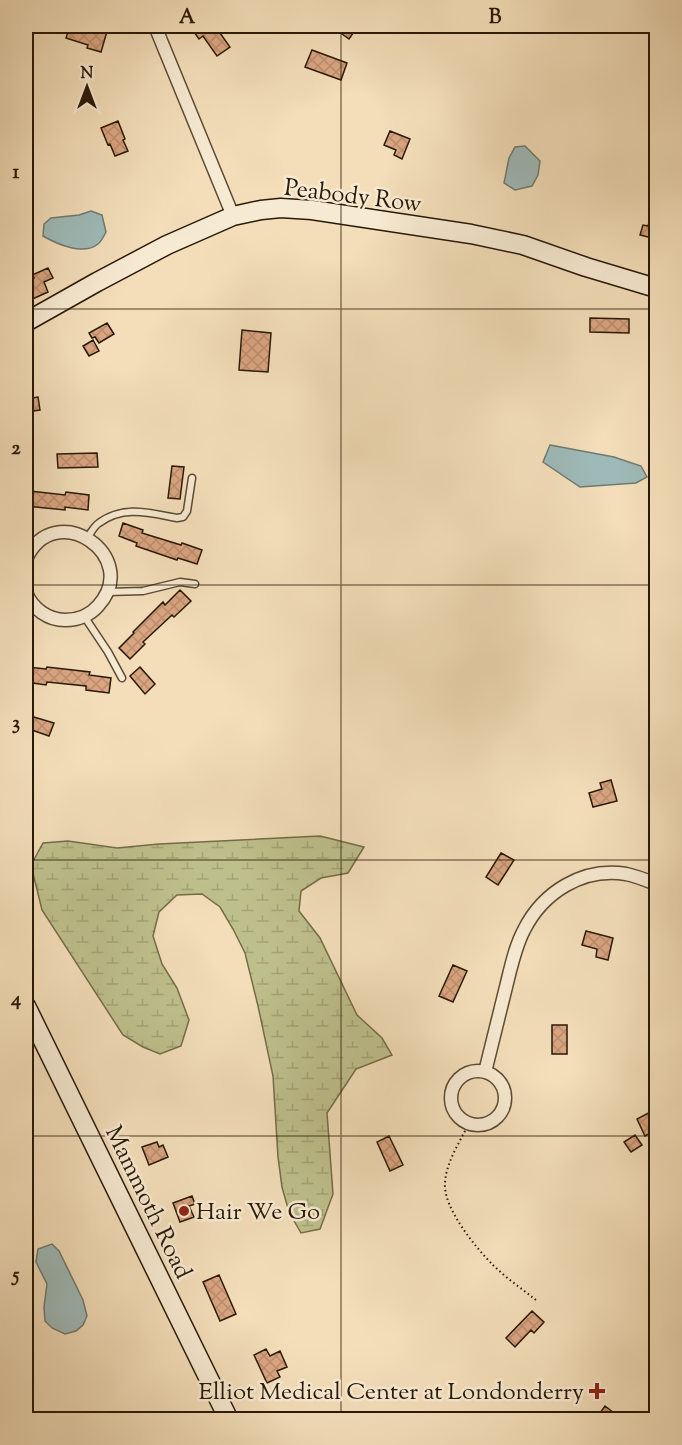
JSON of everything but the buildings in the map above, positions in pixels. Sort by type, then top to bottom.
[{"type":"street","points":[[155,26],[233,216]]},
{"type":"street","name":"Peabody Row","points":[[26,322],[167,245],[233,216],[281,208],[312,210],[471,234],[523,245],[657,288]]},
{"type":"street","points":[[26,559],[38,543],[52,534],[69,532],[87,538],[98,547],[107,562],[110,579],[106,592],[94,610],[70,620],[52,618],[27,601]]},
{"type":"street","points":[[485,1072],[517,945],[527,923],[538,908],[563,887],[573,881],[593,875],[626,874],[657,884]]},
{"type":"street","name":"Mammoth Road","points":[[26,1006],[229,1419]]},
{"type":"street","points":[[485,1072],[500,1081],[504,1089],[504,1106],[494,1120],[477,1125],[461,1119],[455,1112],[451,1103],[451,1094],[459,1078],[467,1073],[485,1072]]},
{"type":"lane","points":[[87,538],[97,524],[125,511],[183,517],[187,511],[192,478]]},
{"type":"lane","points":[[106,592],[143,591],[180,582],[195,584]]},
{"type":"lane","points":[[84,616],[122,678]]},
{"type":"path","points":[[469,1123],[448,1167],[444,1185],[450,1209],[494,1266],[536,1300]]},
{"type":"green space","points":[[320,836],[364,847],[348,873],[321,878],[301,891],[299,911],[320,938],[357,1015],[382,1038],[392,1055],[356,1069],[327,1113],[333,1194],[320,1229],[301,1233],[289,1212],[282,1187],[273,1076],[245,953],[220,907],[202,894],[177,895],[159,912],[153,936],[162,964],[177,988],[189,1020],[181,1046],[160,1054],[123,1035],[42,910],[31,865],[43,843],[68,841],[117,848]]},
{"type":"water","points":[[525,146],[540,161],[538,175],[532,186],[515,190],[504,183],[509,158],[515,147]]},
{"type":"water","points":[[91,211],[102,215],[106,232],[99,243],[92,247],[78,249],[43,236],[44,224],[51,218],[79,215]]},
{"type":"water","points":[[550,445],[614,457],[641,466],[647,477],[636,483],[580,487],[543,462]]},
{"type":"water","points":[[52,1244],[59,1251],[83,1300],[87,1316],[83,1325],[76,1331],[65,1334],[52,1328],[45,1321],[47,1284],[36,1262],[38,1249]]},
{"type":"place","name":"Hair We Go","points":[[184,1211]]},
{"type":"place","name":"Elliot Medical Center at Londonderry","points":[[597,1391]]}]
